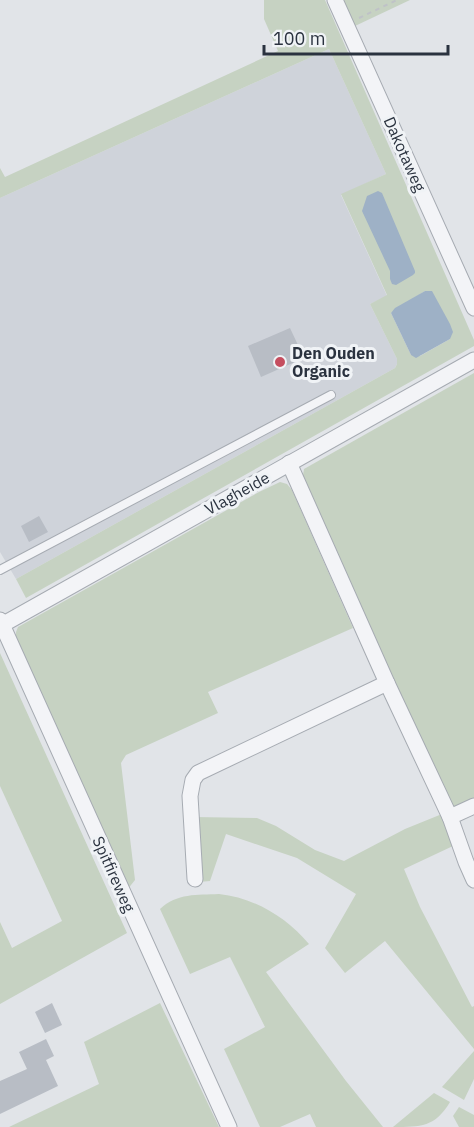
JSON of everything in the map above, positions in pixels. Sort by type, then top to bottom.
[{"type":"street","name":"Dakotaweg","points":[[335,0],[474,308]]},
{"type":"street","name":"Vlagheide","points":[[1,624],[474,360]]},
{"type":"street","points":[[289,464],[450,817],[474,880]]},
{"type":"street","name":"Spitfireweg","points":[[1,624],[229,1127]]},
{"type":"street","points":[[195,879],[190,796],[193,780],[198,773],[387,683]]},
{"type":"street","points":[[450,817],[474,806]]},
{"type":"lane","points":[[0,570],[331,395]]},
{"type":"path","points":[[346,25],[397,0]]},
{"type":"shaded area","points":[[329,49],[386,174],[341,195],[387,296],[370,304],[397,359],[395,368],[16,579],[0,552],[0,198]]},
{"type":"green space","points":[[264,0],[325,0],[474,340],[474,346],[26,598],[16,579],[395,368],[397,364],[397,359],[370,304],[387,295],[341,194],[386,174],[329,49],[0,198],[0,168],[5,177],[278,51],[264,19]],"holes":[[[425,291],[450,339],[420,356],[411,355],[391,313]]]},
{"type":"green space","points":[[343,0],[410,0],[355,26]]},
{"type":"green space","points":[[474,373],[474,799],[452,810],[303,475],[304,469]]},
{"type":"green space","points":[[280,482],[287,484],[292,490],[353,628],[208,692],[218,713],[126,755],[121,763],[135,880],[127,890],[16,640],[16,632],[18,627]]},
{"type":"green space","points":[[0,653],[127,933],[0,1004],[0,922],[12,948],[62,921],[0,786]]},
{"type":"green space","points":[[442,814],[453,846],[404,869],[420,907],[472,1007],[474,1006],[474,1049],[385,941],[345,973],[325,948],[356,894],[297,858],[226,834],[210,881],[199,882],[194,817],[257,818],[276,826],[315,850],[344,861],[405,829]]},
{"type":"green space","points":[[219,894],[245,900],[269,910],[290,925],[309,944],[266,972],[346,1081],[383,1127],[316,1127],[310,1114],[280,1127],[260,1127],[224,1049],[265,1027],[230,957],[190,974],[160,909],[180,897]]},
{"type":"green space","points":[[160,1003],[219,1127],[9,1127],[99,1084],[84,1042]]},
{"type":"green space","points":[[474,1051],[474,1079],[464,1100],[442,1087]]},
{"type":"green space","points":[[434,1093],[450,1102],[433,1121],[419,1126],[393,1127]]},
{"type":"green space","points":[[459,1107],[474,1115],[474,1127],[459,1127],[453,1116]]},
{"type":"water","points":[[378,191],[382,193],[415,271],[413,275],[396,285],[392,284],[390,271],[362,211],[367,196]]},
{"type":"water","points":[[425,291],[432,291],[453,332],[450,339],[416,358],[411,355],[391,313],[395,308]]},
{"type":"building","points":[[290,328],[304,358],[261,377],[248,346]]},
{"type":"building","points":[[39,516],[48,532],[29,542],[21,526]]},
{"type":"building","points":[[52,1003],[62,1025],[45,1033],[35,1012]]},
{"type":"building","points":[[46,1039],[54,1056],[46,1060],[58,1086],[0,1114],[0,1081],[27,1069],[19,1052]]},
{"type":"place","name":"Den Ouden Organic","points":[[280,362]]}]
